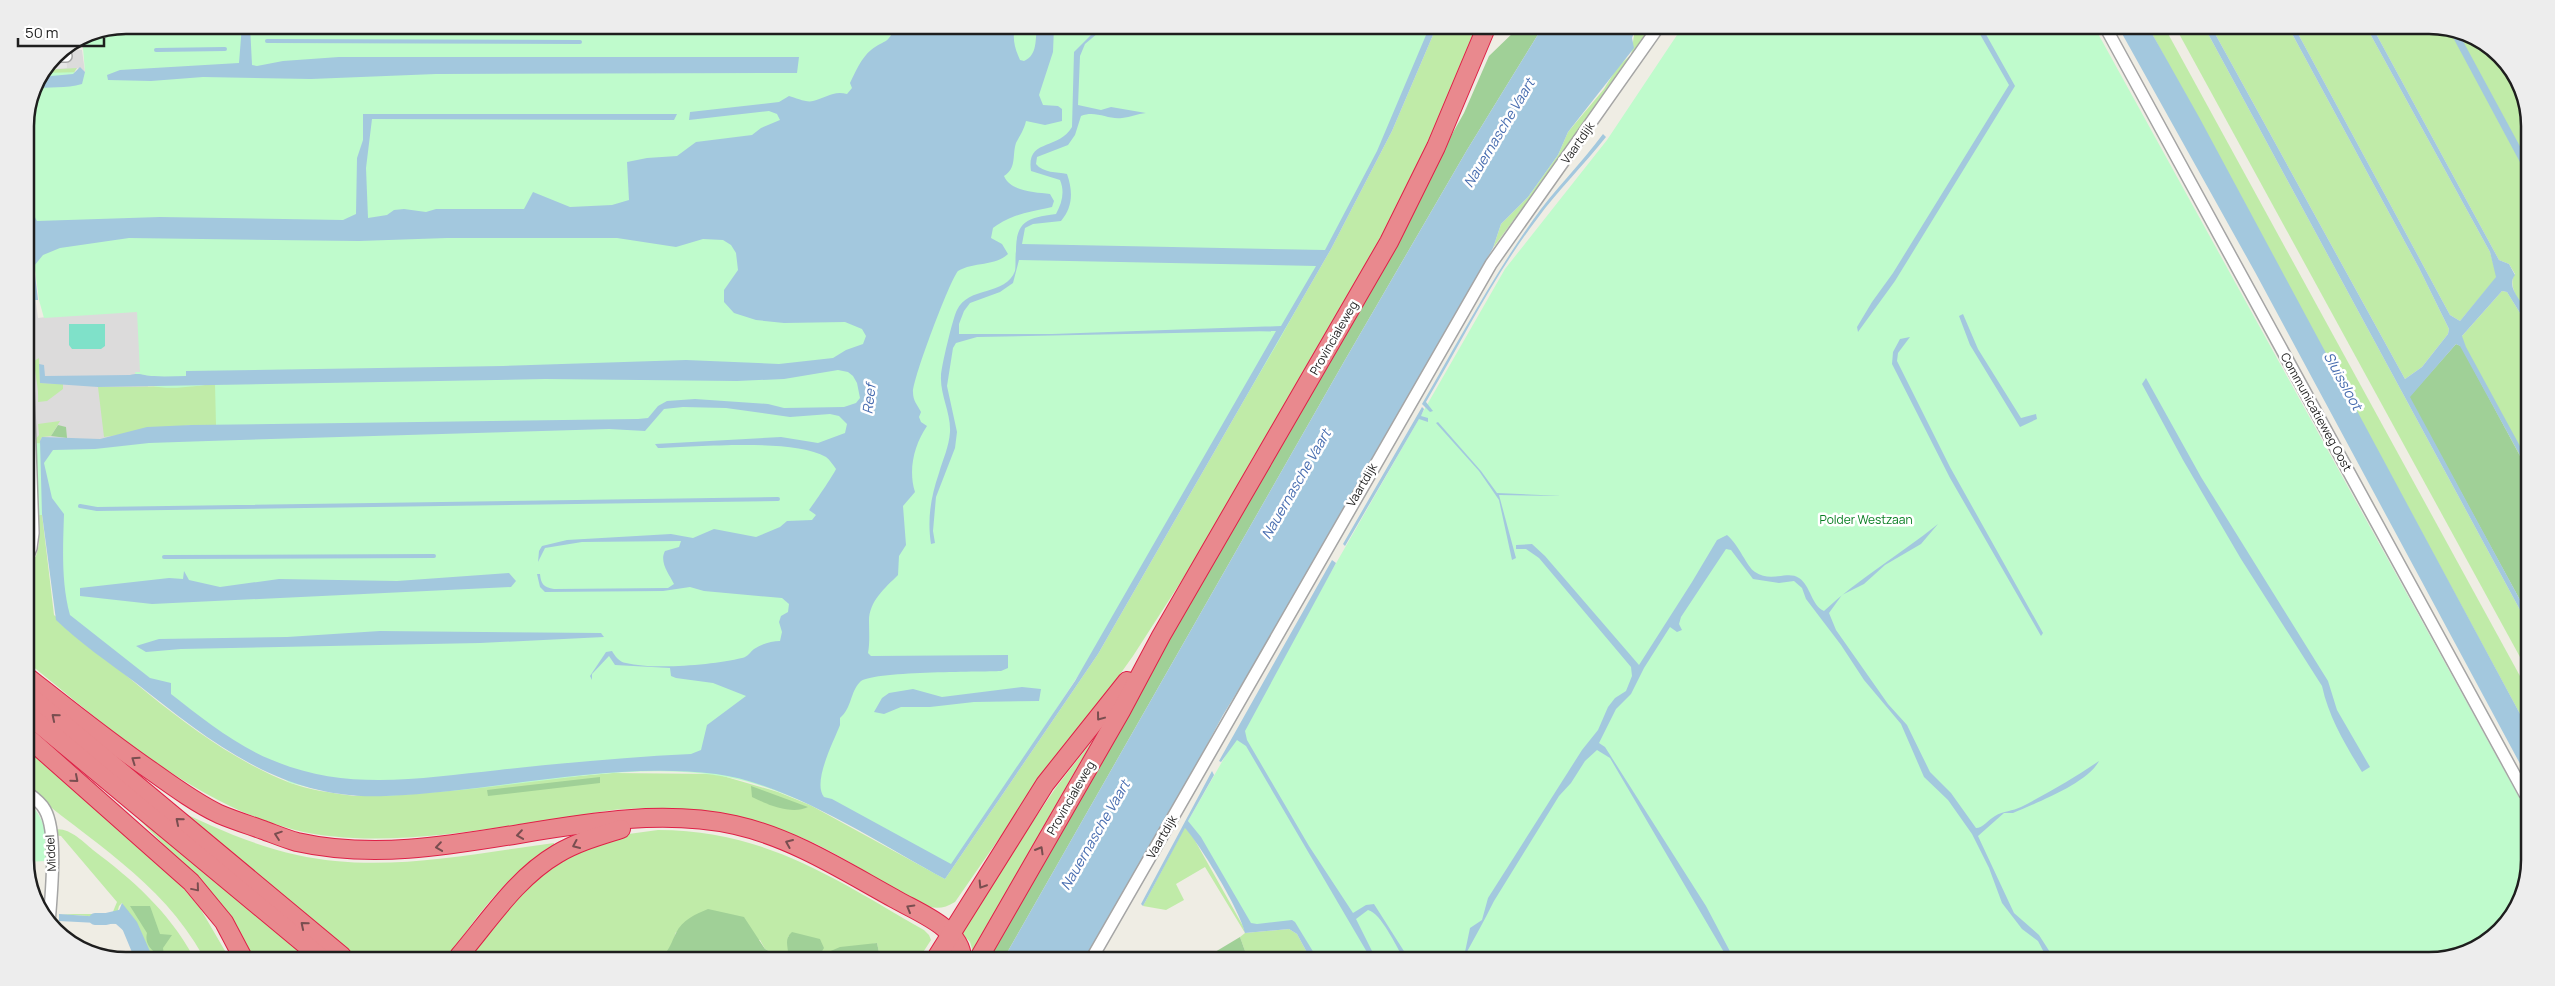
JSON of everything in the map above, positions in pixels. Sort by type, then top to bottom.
[{"type":"highway","name":"Provincialeweg","points":[[982,952],[1121,711],[1160,636],[1389,242],[1436,147],[1483,34]]},
{"type":"highway","name":"Provincialeweg","points":[[940,952],[1045,784],[1094,725],[1160,636]]},
{"type":"highway","points":[[34,682],[115,746],[181,792],[219,814],[297,842],[379,852],[431,848],[588,825],[655,818],[710,821],[759,831],[819,857],[935,922],[951,934],[962,952]]},
{"type":"highway","points":[[34,699],[337,952]]},
{"type":"highway","points":[[34,719],[313,952]]},
{"type":"highway","points":[[34,744],[191,882],[224,922],[240,952]]},
{"type":"highway","points":[[462,952],[518,884],[546,861],[590,839],[655,818]]},
{"type":"street","name":"Vaartdijk","points":[[1095,952],[1490,264],[1654,34]]},
{"type":"street","name":"Communicatieweg Oost","points":[[2109,34],[2521,787]]},
{"type":"street","name":"Middel","points":[[34,798],[42,805],[48,819],[52,873],[50,911]]},
{"type":"shaded area","points":[[75,49],[82,50],[85,72],[77,68],[73,74],[48,76],[57,65]]},
{"type":"shaded area","points":[[66,56],[67,68],[54,69]]},
{"type":"shaded area","points":[[34,288],[38,318],[151,304],[145,464],[34,445]]},
{"type":"green space","points":[[126,34],[1431,34],[1391,128],[1328,252],[1277,344],[1108,630],[945,879],[848,824],[798,799],[745,781],[714,775],[649,771],[617,773],[387,796],[338,792],[290,783],[63,626],[45,515],[34,515],[34,443],[103,444],[191,426],[216,425],[215,384],[174,388],[153,386],[136,378],[135,372],[140,372],[137,312],[44,318],[39,300],[34,263],[34,120],[37,102],[51,73],[85,72],[83,44],[108,36]]},
{"type":"green space","points":[[1433,34],[1475,34],[1409,189],[1281,414],[1253,457],[1231,504],[1133,656],[1078,733],[1041,778],[955,902],[950,905],[937,908],[919,903],[831,852],[795,835],[748,820],[699,811],[649,808],[617,810],[433,836],[397,838],[328,836],[295,830],[257,818],[221,802],[186,782],[152,760],[34,667],[34,559],[39,544],[35,440],[39,435],[38,424],[60,421],[51,436],[42,437],[40,441],[42,514],[54,615],[166,708],[226,750],[257,768],[304,787],[354,796],[612,773],[716,774],[778,792],[810,805],[945,879],[1098,654],[1331,249],[1392,131]]},
{"type":"green space","points":[[1512,34],[1538,34],[1467,150],[1345,360],[1007,952],[989,952],[1464,113],[1489,56]]},
{"type":"green space","points":[[1634,34],[1650,34],[1493,248],[1501,224],[1528,197],[1558,155],[1568,132],[1604,89],[1618,66],[1631,55]]},
{"type":"green space","name":"Polder Westzaan","points":[[1678,34],[2098,34],[2521,801],[2520,872],[2512,901],[2502,916],[2490,929],[2470,943],[2453,949],[2429,952],[1312,952],[1297,926],[1253,931],[1188,821],[1505,269],[1607,140]]},
{"type":"green space","points":[[2152,34],[2168,34],[2521,678],[2521,716]]},
{"type":"green space","points":[[2179,34],[2208,34],[2521,612],[2521,659]]},
{"type":"green space","points":[[2215,34],[2292,34],[2419,268],[2449,329],[2448,334],[2422,367],[2405,379]]},
{"type":"green space","points":[[2298,34],[2370,34],[2490,252],[2497,277],[2460,321],[2450,315]]},
{"type":"green space","points":[[2376,34],[2441,35],[2470,43],[2494,61],[2512,85],[2521,120],[2521,304],[2512,284],[2515,274],[2509,264],[2499,260]]},
{"type":"green space","points":[[77,68],[73,74],[48,76],[53,69]]},
{"type":"green space","points":[[2502,291],[2507,292],[2521,315],[2521,458],[2461,346],[2462,336]]},
{"type":"green space","points":[[69,324],[105,324],[105,346],[101,349],[72,349],[69,345]]},
{"type":"green space","points":[[2456,344],[2461,346],[2521,458],[2521,602],[2409,397]]},
{"type":"green space","points":[[39,358],[40,383],[63,384],[63,389],[47,401],[38,402],[34,361]]},
{"type":"green space","points":[[321,382],[216,425],[191,425],[104,437],[98,387]]},
{"type":"green space","points":[[58,425],[66,427],[67,438],[51,436]]},
{"type":"green space","points":[[1093,740],[1042,829],[1018,880],[973,952],[970,942],[959,930],[1057,786]]},
{"type":"green space","points":[[34,751],[166,868],[200,908],[226,952],[200,952],[186,929],[145,883],[34,793]]},
{"type":"green space","points":[[600,777],[600,783],[488,796],[487,790]]},
{"type":"green space","points":[[751,786],[808,807],[795,810],[773,806],[752,797]]},
{"type":"green space","points":[[167,805],[214,827],[263,846],[297,855],[329,860],[361,863],[426,860],[554,843],[554,846],[538,856],[509,881],[483,910],[452,952],[349,952]]},
{"type":"green space","points":[[34,808],[44,827],[46,861],[34,862]]},
{"type":"green space","points":[[134,814],[300,952],[246,952],[190,872]]},
{"type":"green space","points":[[1185,827],[1193,837],[1243,926],[1245,933],[1205,867],[1176,884],[1184,900],[1166,910],[1143,906]]},
{"type":"green space","points":[[59,829],[69,832],[122,873],[149,897],[190,952],[150,952],[122,903],[119,906],[116,918],[59,914],[112,914],[117,902],[61,836],[53,835],[53,830]]},
{"type":"green space","points":[[658,830],[696,832],[732,838],[766,848],[798,861],[860,893],[924,930],[931,940],[923,952],[879,952],[877,943],[839,952],[811,952],[788,936],[788,952],[771,952],[765,949],[760,940],[676,932],[671,948],[667,952],[467,952],[553,861],[621,835]]},
{"type":"green space","points":[[130,906],[150,906],[160,934],[172,935],[163,948],[164,952],[153,951],[148,945],[147,933]]},
{"type":"green space","points":[[708,909],[744,917],[765,949],[771,952],[666,952],[679,928],[694,915]]},
{"type":"green space","points":[[1289,929],[1297,934],[1307,952],[1244,952],[1245,951],[1240,937],[1245,933]]},
{"type":"green space","points":[[792,932],[820,939],[824,948],[822,952],[788,952],[787,940]]},
{"type":"green space","points":[[1240,937],[1245,951],[1244,952],[1215,952]]},
{"type":"green space","points":[[877,943],[879,952],[828,952],[840,947]]},
{"type":"water","points":[[241,34],[250,34],[252,65],[257,66],[283,61],[339,57],[799,57],[797,73],[436,74],[311,79],[203,77],[151,81],[108,80],[107,75],[120,70],[239,63]]},
{"type":"water","name":"Reef","points":[[891,34],[1014,34],[1015,48],[1020,60],[1024,61],[1034,51],[1036,34],[1054,34],[1053,52],[1039,95],[1043,105],[1058,106],[1062,109],[1062,121],[1045,125],[1026,121],[1016,143],[1011,169],[1004,176],[1007,181],[1018,188],[1031,192],[1050,194],[1054,201],[1052,207],[1014,216],[993,228],[991,238],[1002,244],[1008,254],[1003,258],[958,271],[932,330],[913,392],[914,400],[921,412],[919,417],[921,422],[927,426],[916,449],[912,466],[915,492],[903,506],[906,545],[899,556],[898,575],[875,601],[869,621],[868,653],[871,656],[1008,655],[1008,668],[1001,671],[903,674],[868,678],[860,682],[854,690],[847,710],[840,718],[840,725],[822,772],[821,790],[824,797],[832,799],[951,864],[1075,681],[1276,331],[977,337],[956,343],[953,348],[947,386],[957,432],[955,448],[936,497],[933,531],[935,543],[931,544],[929,526],[932,499],[950,432],[941,376],[953,322],[962,302],[969,297],[996,288],[1010,279],[1015,271],[1018,233],[1021,227],[1038,217],[1056,214],[1058,210],[1063,193],[1060,180],[1031,171],[1031,161],[1033,154],[1038,149],[1059,139],[1072,127],[1074,52],[1092,34],[1097,34],[1085,44],[1080,56],[1078,105],[1101,110],[1111,107],[1146,113],[1125,118],[1112,118],[1092,114],[1081,116],[1075,135],[1068,145],[1037,157],[1036,164],[1042,169],[1067,174],[1071,199],[1068,210],[1061,221],[1033,224],[1025,228],[1022,244],[1325,250],[1377,151],[1426,34],[1433,34],[1392,131],[1331,249],[1098,654],[945,879],[804,802],[745,780],[716,774],[634,771],[386,796],[349,795],[314,789],[282,778],[251,764],[221,746],[95,653],[56,620],[42,514],[40,441],[42,437],[100,439],[147,427],[191,425],[638,419],[648,418],[658,406],[667,401],[695,399],[768,404],[784,408],[844,407],[856,403],[860,398],[857,383],[853,376],[848,372],[838,370],[784,379],[737,381],[545,379],[98,387],[40,383],[39,364],[44,365],[45,376],[137,374],[186,376],[186,371],[503,366],[686,360],[779,364],[833,358],[846,350],[863,344],[866,336],[862,329],[845,322],[784,323],[756,320],[734,313],[724,302],[724,290],[738,270],[736,253],[731,245],[723,240],[703,239],[676,247],[617,238],[447,238],[359,241],[129,238],[60,248],[43,255],[34,266],[34,214],[37,221],[160,217],[343,220],[356,214],[357,158],[363,140],[363,114],[677,114],[674,120],[372,119],[366,168],[368,218],[387,215],[394,210],[404,209],[426,212],[436,209],[524,209],[533,192],[570,207],[612,205],[629,200],[627,162],[647,158],[677,156],[696,142],[752,135],[761,128],[780,120],[777,114],[769,111],[689,120],[690,112],[779,102],[789,96],[811,101],[834,94],[847,94],[852,88],[850,83],[859,66],[871,50],[887,40]],"holes":[[[1019,260],[1316,266],[1281,326],[1052,334],[959,334],[959,324],[964,311],[970,303],[1000,292],[1013,283]],[[683,407],[726,408],[790,417],[830,414],[839,416],[847,424],[845,433],[818,443],[781,437],[655,444],[658,448],[720,445],[791,447],[811,451],[826,457],[836,469],[809,510],[816,515],[812,520],[787,521],[780,527],[756,537],[714,529],[693,538],[671,534],[567,540],[542,546],[539,551],[538,562],[545,548],[582,542],[681,541],[679,547],[665,551],[663,555],[665,568],[674,584],[668,588],[554,589],[543,584],[540,574],[537,574],[540,587],[545,592],[663,591],[690,587],[704,591],[782,598],[789,604],[788,612],[781,616],[779,622],[782,632],[780,641],[760,646],[747,656],[730,661],[700,665],[652,666],[621,661],[617,659],[612,651],[606,652],[590,676],[592,680],[592,674],[609,656],[615,665],[670,668],[671,676],[676,678],[713,683],[746,696],[707,725],[701,750],[691,754],[595,760],[413,779],[384,780],[328,776],[300,770],[258,754],[219,730],[171,694],[171,683],[150,678],[70,615],[64,577],[64,514],[52,498],[44,463],[53,450],[95,449],[149,443],[609,429],[645,431],[664,409]]]},
{"type":"water","name":"Nauernasche Vaart","points":[[1538,34],[1633,34],[1632,38],[1634,48],[1568,132],[1558,155],[1528,197],[1501,224],[1493,248],[1321,547],[1292,602],[1223,715],[1162,828],[1090,952],[1007,952],[1345,360],[1467,150]]},
{"type":"water","points":[[1980,34],[1986,34],[2015,86],[1895,281],[1858,332],[1857,327],[1872,302],[1893,273],[2009,85]]},
{"type":"water","points":[[2122,34],[2152,34],[2199,117],[2521,716],[2521,766],[2255,272]]},
{"type":"water","points":[[2208,34],[2215,34],[2405,379],[2422,367],[2448,334],[2449,329],[2419,268],[2292,34],[2298,34],[2450,315],[2460,321],[2496,277],[2490,252],[2370,34],[2376,34],[2499,260],[2509,264],[2515,275],[2512,284],[2521,302],[2521,315],[2507,292],[2502,291],[2462,336],[2466,347],[2521,448],[2521,457],[2460,346],[2456,344],[2410,397],[2521,602],[2521,612]]},
{"type":"water","points":[[2453,38],[2463,40],[2521,148],[2521,164]]},
{"type":"water","points":[[80,67],[85,72],[82,84],[42,88],[48,76],[73,74]]},
{"type":"water","points":[[1603,134],[1606,137],[1545,208],[1521,240],[1426,402],[1433,411],[1430,412],[1422,404],[1503,265],[1541,209]]},
{"type":"water","points":[[34,266],[38,300],[35,300],[34,294]]},
{"type":"water","points":[[1963,314],[1978,349],[2021,418],[2036,414],[2037,419],[2020,427],[1970,345],[1959,316]]},
{"type":"water","points":[[1910,337],[1898,353],[1897,361],[1950,467],[2043,633],[2041,636],[1950,478],[1892,364],[1893,352],[1900,339]]},
{"type":"water","points":[[2146,378],[2201,477],[2328,681],[2337,710],[2370,767],[2362,772],[2333,720],[2322,686],[2241,559],[2183,460],[2142,384]]},
{"type":"water","points":[[1422,407],[1424,409],[1421,416],[1428,418],[1428,422],[1419,419],[1345,546],[1343,544]]},
{"type":"water","points":[[1438,422],[1481,471],[1497,493],[1562,496],[1499,495],[1516,558],[1512,560],[1499,500],[1479,471],[1436,423]]},
{"type":"water","points":[[1938,524],[1921,544],[1885,565],[1864,584],[1843,595]]},
{"type":"water","points":[[1727,535],[1755,572],[1773,577],[1790,575],[1799,578],[1803,581],[1816,604],[1824,611],[1841,596],[1829,613],[1836,630],[1888,704],[1907,725],[1930,772],[1951,793],[1976,828],[1981,827],[1998,814],[2018,808],[2041,796],[2099,761],[2084,777],[2073,784],[2013,813],[2004,813],[1978,836],[2014,913],[2039,935],[2050,952],[2044,952],[2038,941],[2022,929],[2002,903],[1989,868],[1972,834],[1948,800],[1924,777],[1901,724],[1864,680],[1841,645],[1806,599],[1802,588],[1794,581],[1779,583],[1753,579],[1731,550],[1726,549],[1681,617],[1679,624],[1682,630],[1677,632],[1670,627],[1644,668],[1631,694],[1616,709],[1599,743],[1605,747],[1706,906],[1730,952],[1724,952],[1610,758],[1597,750],[1585,761],[1571,783],[1559,796],[1465,952],[1470,928],[1482,920],[1488,898],[1582,750],[1598,730],[1608,707],[1615,698],[1626,691],[1632,676],[1631,667],[1539,558],[1526,549],[1516,549],[1516,545],[1532,544],[1545,556],[1639,665],[1717,540]]},
{"type":"water","points":[[1332,560],[1336,563],[1245,731],[1247,740],[1309,846],[1353,913],[1366,905],[1374,904],[1405,952],[1400,952],[1383,923],[1373,912],[1368,910],[1356,919],[1372,952],[1367,952],[1246,746],[1237,740],[1221,762],[1219,761]]},
{"type":"water","points":[[184,571],[189,580],[220,587],[279,579],[397,581],[509,573],[516,581],[511,587],[152,604],[80,596],[80,588],[169,578],[183,579]]},
{"type":"water","points":[[380,631],[601,633],[604,637],[480,643],[181,649],[146,652],[136,646],[159,639],[287,637]]},
{"type":"water","points":[[1022,687],[1041,689],[1039,701],[974,702],[930,707],[901,707],[884,714],[874,712],[882,698],[889,693],[913,689],[942,697]]},
{"type":"water","points":[[1212,771],[1214,775],[1188,821],[1201,837],[1251,923],[1292,920],[1313,952],[1307,952],[1297,934],[1289,929],[1245,933],[1236,909],[1219,879],[1185,828],[1143,906],[1141,904]]},
{"type":"water","points":[[122,903],[137,922],[150,952],[134,952],[125,932],[116,924],[59,921],[59,914],[116,918]]},
{"type":"waterway","points":[[267,41],[580,42]]},
{"type":"waterway","points":[[156,50],[225,49]]},
{"type":"waterway","points":[[80,506],[97,509],[778,499]]},
{"type":"waterway","points":[[164,557],[434,556]]},
{"type":"waterway","points":[[95,919],[106,919],[123,915],[138,952]]},
{"type":"water label","name":"Sluissloot","points":[[2343,381]]}]
